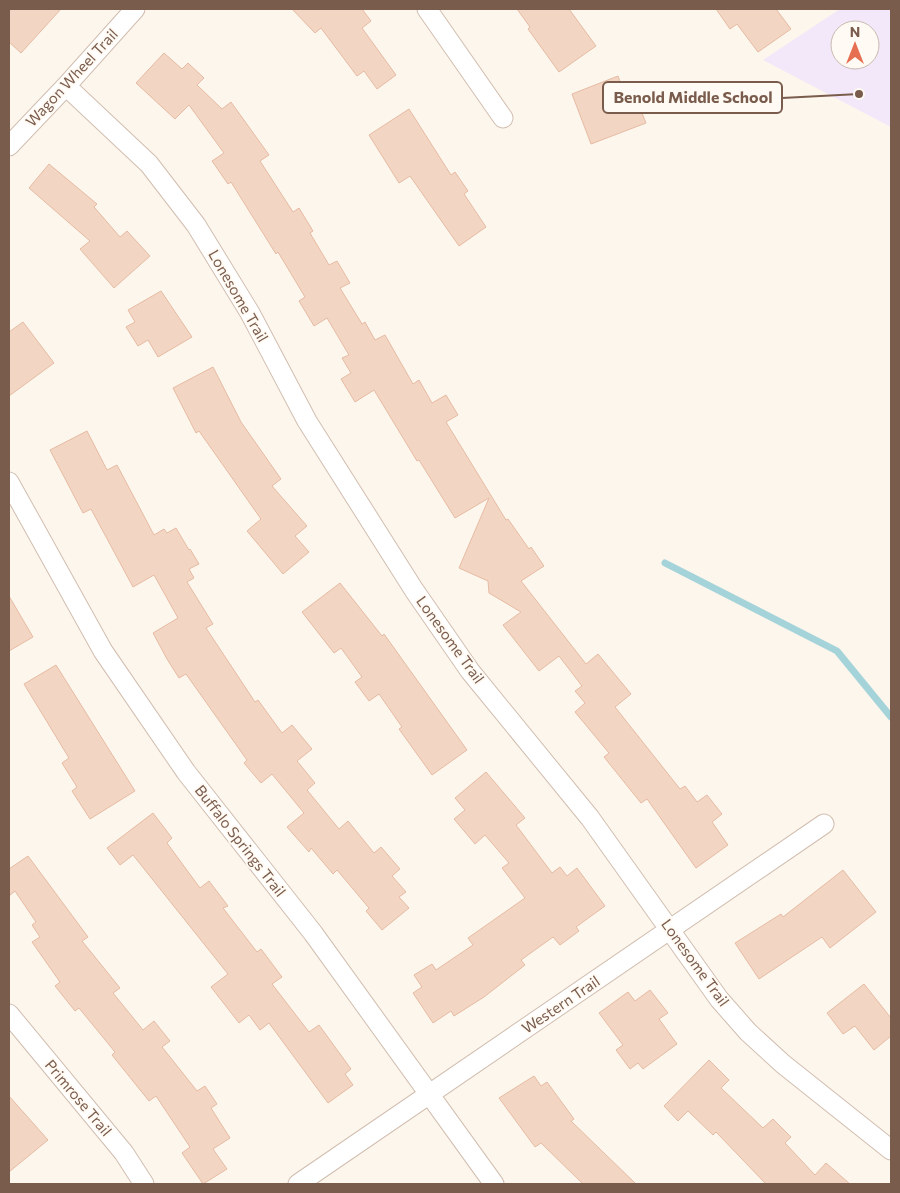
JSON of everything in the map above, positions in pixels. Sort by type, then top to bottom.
[{"type":"street","name":"Wagon Wheel Trail","points":[[9,146],[135,9]]},
{"type":"street","points":[[427,9],[503,118]]},
{"type":"street","name":"Lonesome Trail","points":[[66,86],[149,164],[196,225],[250,313],[307,422],[414,590],[470,671],[592,820],[719,999],[748,1032],[783,1064],[891,1150]]},
{"type":"street","name":"Buffalo Springs Trail","points":[[9,482],[103,650],[186,772],[313,933],[431,1094],[494,1184]]},
{"type":"street","name":"Western Trail","points":[[298,1184],[824,824]]},
{"type":"street","name":"Primrose Trail","points":[[9,1014],[124,1153],[144,1184]]},
{"type":"shaded area","points":[[840,9],[891,9],[891,127],[763,60]]},
{"type":"building","points":[[9,9],[61,9],[21,53],[9,42]]},
{"type":"building","points":[[292,9],[362,9],[371,21],[362,28],[396,75],[377,89],[364,71],[357,76],[321,28],[315,33]]},
{"type":"building","points":[[517,9],[569,9],[596,46],[559,72],[528,29],[530,27]]},
{"type":"building","points":[[716,9],[776,9],[791,29],[758,52],[737,24],[730,29]]},
{"type":"building","points":[[164,53],[182,69],[188,63],[204,78],[197,85],[222,109],[231,102],[269,155],[260,161],[293,212],[299,208],[313,231],[310,233],[329,265],[337,261],[350,283],[340,288],[362,324],[365,322],[375,340],[385,335],[413,384],[419,380],[432,403],[446,395],[458,415],[446,422],[506,520],[508,519],[529,549],[531,547],[544,566],[521,581],[586,664],[598,654],[631,694],[615,707],[680,789],[685,786],[697,802],[707,795],[722,814],[712,822],[728,845],[696,868],[647,799],[641,803],[604,757],[609,753],[575,712],[585,703],[575,691],[582,686],[559,656],[539,671],[503,625],[521,612],[489,593],[488,581],[459,568],[489,498],[455,518],[419,460],[417,461],[374,390],[355,402],[341,379],[351,373],[342,358],[349,355],[327,318],[314,326],[299,301],[305,297],[278,252],[276,254],[231,182],[228,184],[212,161],[224,153],[189,105],[175,119],[136,83]]},
{"type":"building","points":[[618,76],[630,109],[639,106],[646,123],[591,144],[572,94]]},
{"type":"building","points":[[409,109],[451,175],[455,172],[468,191],[464,194],[486,227],[459,246],[410,176],[399,183],[369,135]]},
{"type":"building","points":[[49,164],[97,204],[94,207],[120,237],[127,231],[150,256],[114,288],[80,249],[90,241],[29,188]]},
{"type":"building","points":[[161,291],[192,337],[158,357],[148,340],[138,346],[126,327],[135,322],[128,310]]},
{"type":"building","points":[[23,322],[54,363],[9,396],[9,332]]},
{"type":"building","points":[[213,367],[241,422],[281,479],[272,486],[307,526],[295,536],[309,552],[283,574],[247,531],[261,519],[199,431],[196,433],[173,388]]},
{"type":"building","points":[[87,431],[107,470],[117,465],[154,535],[164,529],[167,533],[176,528],[190,549],[199,564],[189,569],[194,578],[187,582],[213,624],[206,628],[255,702],[258,700],[282,733],[292,725],[312,749],[297,761],[315,783],[307,790],[339,829],[348,821],[374,853],[381,847],[400,869],[392,876],[406,892],[399,897],[409,908],[382,930],[366,911],[369,908],[337,870],[333,874],[311,848],[309,852],[287,827],[304,813],[272,774],[261,783],[244,763],[247,760],[186,674],[179,678],[167,659],[153,633],[178,618],[154,575],[133,587],[91,509],[83,513],[50,450]]},
{"type":"building","points":[[340,583],[382,636],[384,634],[467,750],[432,775],[399,729],[402,727],[379,694],[369,701],[355,682],[362,677],[341,648],[334,653],[302,612]]},
{"type":"building","points":[[9,596],[33,637],[9,651]]},
{"type":"building","points":[[56,665],[135,791],[90,819],[72,791],[77,787],[62,763],[69,758],[24,684]]},
{"type":"building","points":[[486,772],[525,818],[516,825],[552,873],[560,867],[567,876],[577,868],[605,906],[576,927],[579,931],[560,945],[553,937],[521,960],[525,965],[484,997],[454,1016],[451,1011],[433,1023],[413,993],[422,987],[414,975],[432,964],[436,970],[473,945],[468,938],[525,898],[502,868],[509,863],[485,835],[475,844],[454,819],[465,810],[455,798]]},
{"type":"building","points":[[153,813],[172,838],[167,843],[200,888],[209,881],[228,906],[223,908],[257,952],[261,949],[282,977],[272,984],[309,1032],[319,1025],[351,1069],[345,1074],[353,1085],[328,1103],[269,1023],[260,1030],[249,1015],[239,1023],[211,987],[228,974],[133,855],[120,865],[107,848]]},
{"type":"building","points":[[28,856],[88,937],[82,941],[120,988],[113,993],[143,1030],[154,1021],[170,1041],[162,1047],[197,1091],[205,1086],[217,1104],[211,1108],[230,1138],[213,1149],[227,1169],[203,1184],[182,1153],[190,1147],[156,1096],[149,1101],[112,1055],[115,1052],[79,1008],[75,1011],[55,986],[60,982],[32,942],[40,937],[32,925],[36,922],[15,891],[9,896],[9,869]]},
{"type":"building","points":[[843,870],[876,912],[830,948],[822,937],[759,979],[735,943],[781,914],[783,917]]},
{"type":"building","points":[[864,984],[891,1018],[891,1036],[874,1050],[855,1026],[843,1034],[827,1013]]},
{"type":"building","points":[[650,990],[668,1013],[659,1019],[677,1044],[643,1069],[638,1063],[630,1069],[616,1050],[623,1045],[599,1013],[628,992],[635,1001]]},
{"type":"building","points":[[709,1060],[729,1080],[721,1088],[763,1128],[773,1119],[791,1137],[785,1143],[815,1175],[826,1163],[850,1184],[766,1184],[716,1132],[713,1135],[688,1111],[678,1121],[664,1106]]},
{"type":"building","points":[[534,1076],[541,1086],[547,1082],[574,1119],[571,1121],[636,1184],[583,1184],[541,1143],[535,1147],[499,1098]]},
{"type":"building","points":[[9,1096],[48,1140],[9,1172]]},
{"type":"waterway","points":[[665,563],[837,651],[891,717]]},
{"type":"place","name":"Benold Middle School","points":[[859,94]]}]
